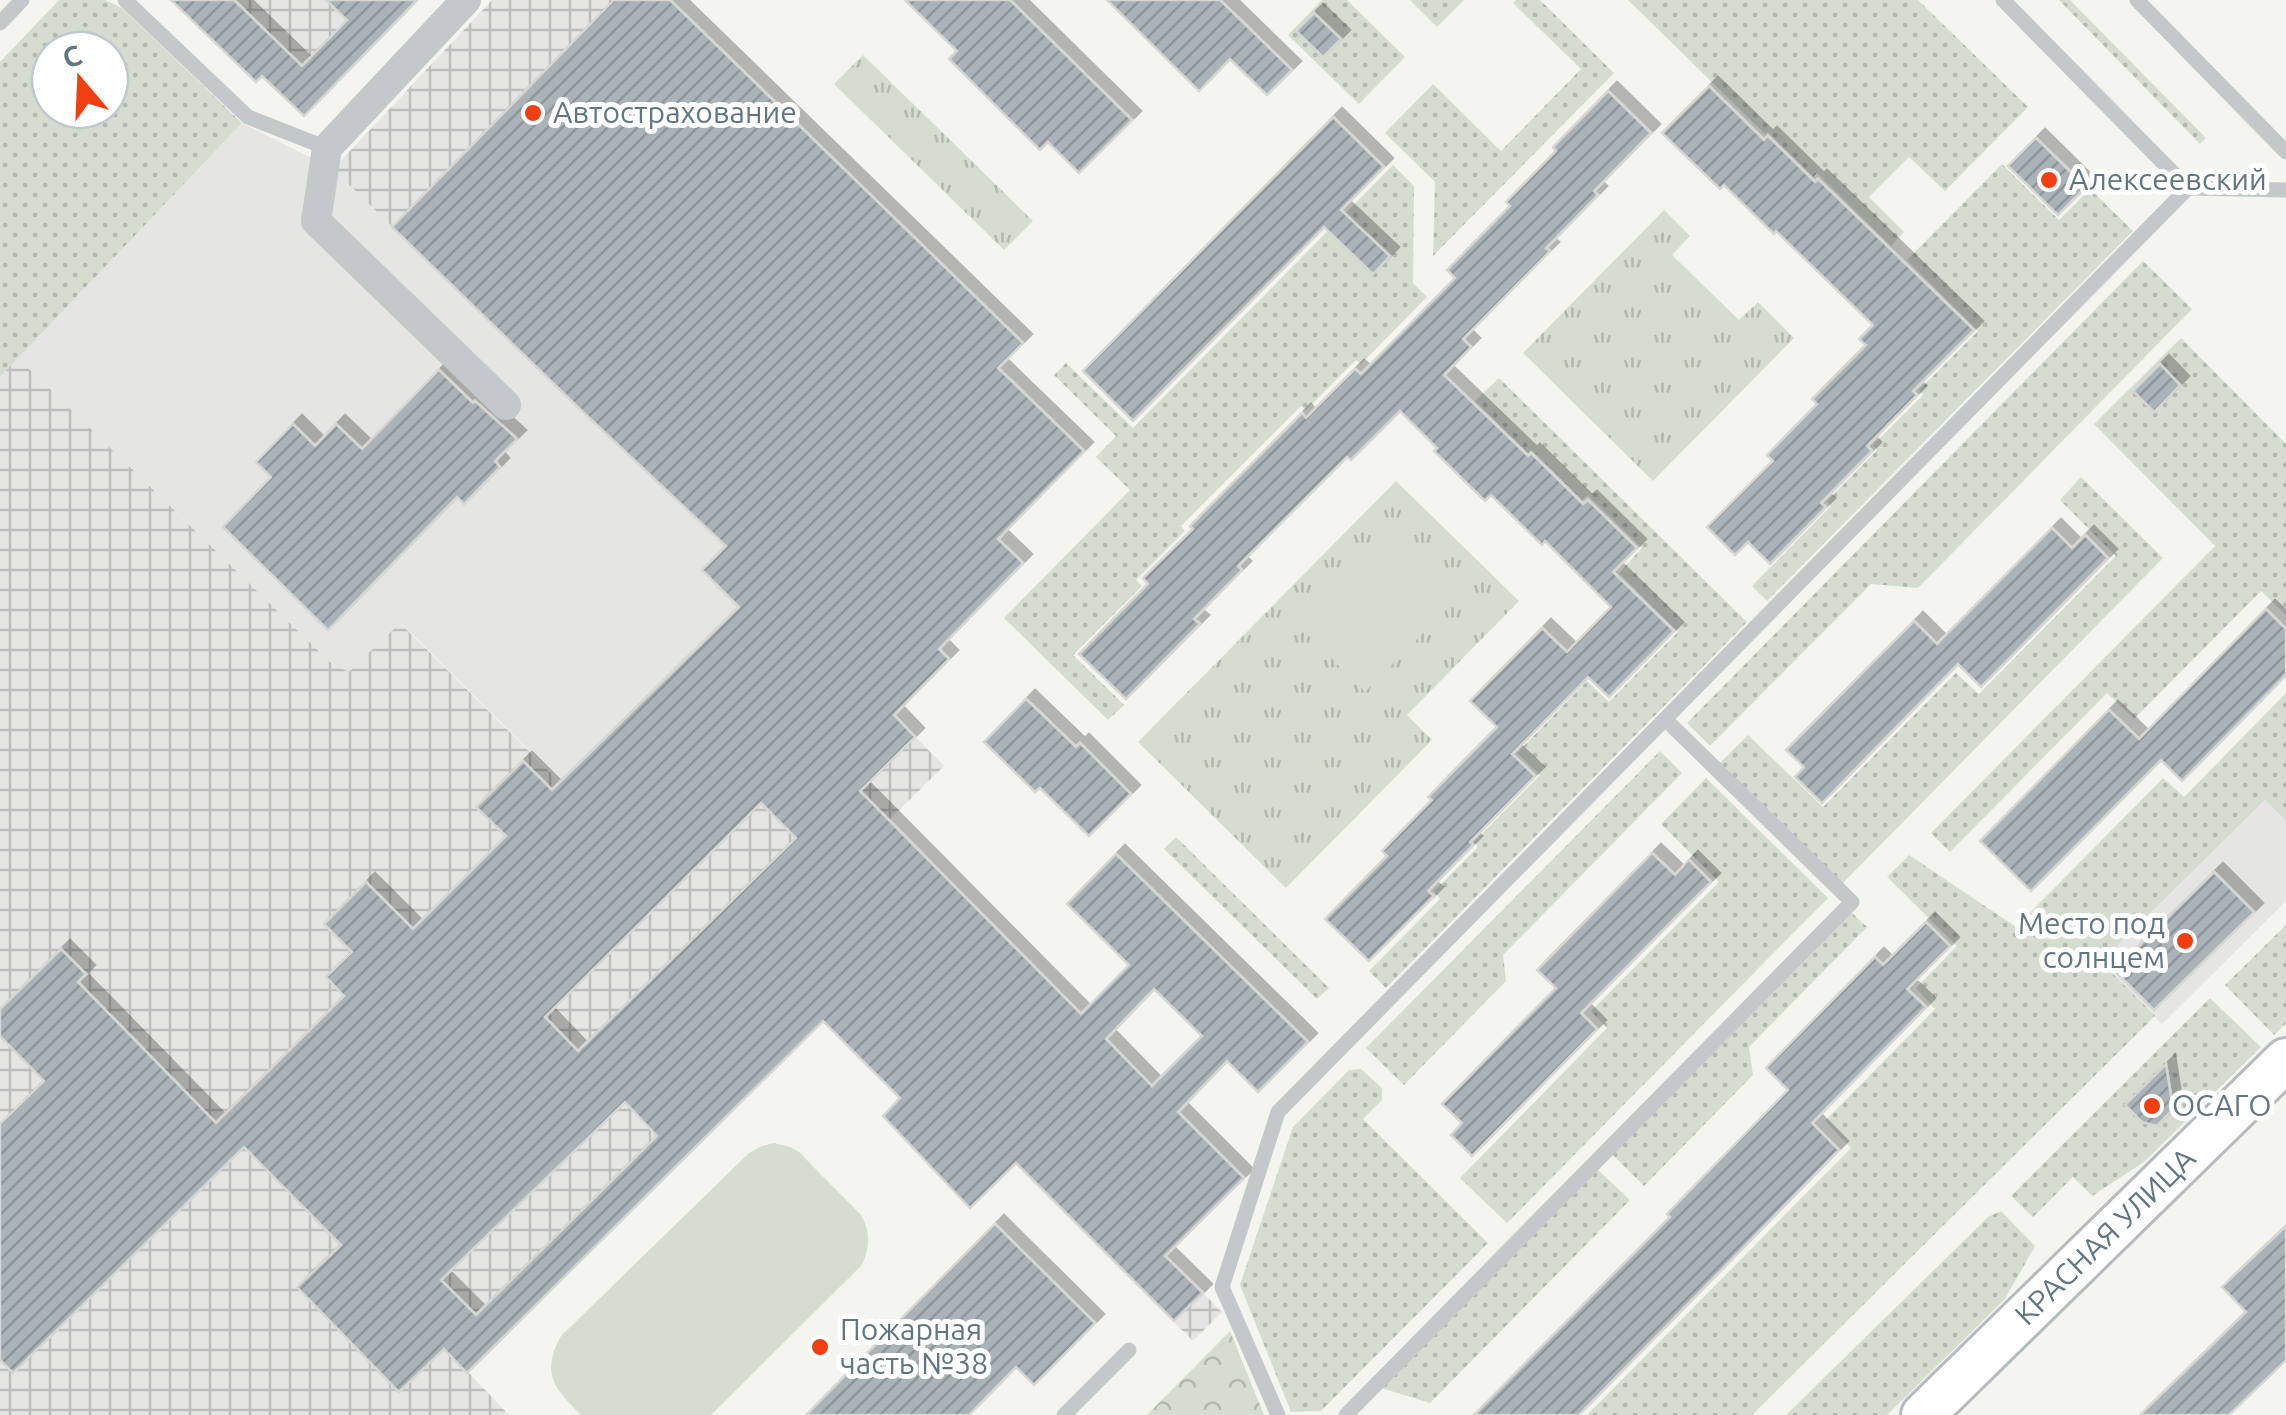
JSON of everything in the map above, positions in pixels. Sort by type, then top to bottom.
[{"type":"street","points":[[466,0],[327,148],[316,221],[506,405]]},
{"type":"street","name":"КРАСНАЯ УЛИЦА","points":[[1924,1415],[2286,1060]]},
{"type":"lane","points":[[0,23],[22,0]]},
{"type":"lane","points":[[125,0],[248,116],[327,148]]},
{"type":"lane","points":[[2004,0],[2188,188],[2286,190]]},
{"type":"lane","points":[[2136,0],[2286,152]]},
{"type":"lane","points":[[1278,1415],[1222,1287],[1278,1112],[2188,188]]},
{"type":"lane","points":[[1346,1415],[1852,902],[1665,720]]},
{"type":"lane","points":[[1064,1415],[1128,1350]]},
{"type":"shaded area","points":[[171,0],[417,0],[304,116],[263,76],[256,82]]},
{"type":"shaded area","points":[[492,0],[670,0],[1023,343],[999,368],[1084,451],[999,539],[1023,563],[939,649],[949,659],[894,715],[944,766],[889,820],[1244,1178],[1166,1256],[1222,1312],[1193,1341],[849,995],[468,1372],[509,1415],[0,1415],[0,377],[18,358],[331,663],[349,672],[400,623],[560,782],[739,607],[702,570],[725,546],[333,169]]},
{"type":"shaded area","points":[[242,123],[333,169],[725,546],[702,570],[738,606],[561,782],[401,623],[349,673],[331,663],[18,358]]},
{"type":"shaded area","points":[[2265,800],[2286,821],[2286,901],[2162,1024],[2101,962]]},
{"type":"green space","points":[[59,0],[105,0],[122,8],[242,123],[0,377],[0,62],[30,30],[30,130],[130,130],[130,30],[30,30]]},
{"type":"green space","points":[[1322,0],[1347,0],[1405,57],[1359,104],[1288,35]]},
{"type":"green space","points":[[1410,0],[1464,0],[1437,27]]},
{"type":"green space","points":[[1540,0],[1614,73],[1433,256],[1435,182],[1385,133],[1433,84],[1501,151],[1581,69],[1513,3]]},
{"type":"green space","points":[[1628,0],[1918,0],[2028,107],[1945,191],[1909,157],[1869,197],[1904,232],[1891,246],[1817,173],[1813,177],[1768,132],[1765,134]]},
{"type":"green space","points":[[2059,0],[2070,0],[2206,138],[2200,144]]},
{"type":"green space","points":[[863,55],[1033,221],[1004,250],[834,84]]},
{"type":"green space","points":[[2002,164],[2059,220],[2090,189],[2133,231],[1767,601],[1752,586],[1831,506],[1827,501],[1877,450],[1873,445],[1923,395],[1919,390],[1978,331],[1907,260]]},
{"type":"green space","points":[[1393,165],[1414,186],[1413,283],[1427,297],[1361,364],[1356,360],[1306,410],[1301,406],[1181,526],[1185,531],[1136,580],[1142,586],[1073,655],[1124,705],[1108,720],[1004,618],[1130,490],[1096,457],[1116,436],[1054,375],[1066,363],[1133,428]]},
{"type":"green space","points":[[1664,210],[1690,236],[1672,255],[1739,320],[1758,302],[1794,338],[1653,481],[1523,353]]},
{"type":"green space","points":[[2143,261],[2192,309],[1918,588],[1871,584],[1710,746],[1687,723]]},
{"type":"green space","points":[[2181,338],[2286,444],[2286,615],[2261,591],[2134,719],[2107,693],[1950,852],[1931,833],[2215,546],[2094,424]]},
{"type":"green space","points":[[1499,378],[1747,622],[1386,988],[1369,971],[1440,899],[1434,891],[1478,847],[1474,842],[1540,775],[1517,753],[1587,681],[1609,702],[1678,632],[1619,573],[1642,548],[1588,495],[1582,500],[1475,401]]},
{"type":"green space","points":[[2081,477],[2163,558],[1842,884],[1719,764],[1748,735],[1823,807],[1956,673],[1979,694],[2116,556],[2060,500]]},
{"type":"green space","points":[[1396,481],[1519,601],[1407,715],[1432,740],[1286,888],[1138,742]]},
{"type":"green space","points":[[1402,529],[1465,591],[1365,692],[1303,630]]},
{"type":"green space","points":[[2286,693],[2286,821],[2265,800],[2101,962],[2155,1016],[1752,1415],[1587,1415],[1851,1148],[1825,1121],[1935,1009],[1916,988],[1957,946],[1887,877],[1909,855],[2016,927],[2163,778],[2184,797]]},
{"type":"green space","points":[[1660,751],[1682,773],[1503,955],[1506,981],[1404,1085],[1366,1048]]},
{"type":"green space","points":[[1706,778],[1828,898],[1507,1223],[1460,1178],[1607,1028],[1591,1011],[1719,882],[1661,824]]},
{"type":"green space","points":[[1176,837],[1329,988],[1317,999],[1164,849]]},
{"type":"green space","points":[[1851,912],[1867,927],[1749,1047],[1753,1075],[1644,1186],[1612,1154]]},
{"type":"green space","points":[[2286,925],[2286,1023],[2274,1035],[2225,985]]},
{"type":"green space","points":[[2210,998],[2261,1047],[2144,1162],[2092,1196],[2073,1177],[2033,1217],[2011,1196]]},
{"type":"green space","points":[[1361,1069],[1382,1088],[1382,1100],[1363,1119],[1488,1243],[1321,1411],[1291,1412],[1240,1285],[1293,1127],[1349,1070]]},
{"type":"green space","points":[[774,1143],[799,1152],[861,1215],[868,1240],[861,1266],[711,1415],[581,1415],[553,1380],[552,1361],[561,1336],[749,1153]]},
{"type":"green space","points":[[1597,1169],[1630,1200],[1430,1403],[1381,1388]]},
{"type":"green space","points":[[2001,1211],[2035,1246],[2005,1299],[1887,1415],[1786,1415],[1988,1217]]},
{"type":"green space","points":[[1230,1331],[1264,1415],[1147,1415]]},
{"type":"building","points":[[171,0],[234,0],[302,66],[347,20],[326,0],[417,0],[304,116],[262,76],[256,82]]},
{"type":"building","points":[[614,0],[670,0],[1023,343],[998,368],[1084,451],[998,539],[1023,563],[939,649],[949,659],[894,715],[915,737],[860,791],[1081,1014],[1129,965],[1067,904],[1116,854],[1308,1042],[1258,1092],[1227,1061],[1178,1112],[1244,1178],[1165,1256],[1203,1293],[1174,1321],[1016,1163],[970,1208],[883,1116],[900,1098],[823,1021],[467,1373],[444,1349],[399,1392],[297,1287],[341,1245],[244,1147],[13,1373],[0,1360],[0,1124],[44,1081],[0,1036],[0,1009],[61,949],[86,974],[78,982],[216,1123],[344,996],[326,977],[352,952],[324,924],[366,882],[413,929],[506,836],[476,807],[523,761],[552,790],[739,607],[702,570],[726,546],[392,227]],"holes":[[[761,803],[796,838],[578,1051],[545,1017]],[[1154,989],[1202,1036],[1152,1086],[1106,1039]],[[625,1102],[657,1136],[476,1315],[441,1280]]]},
{"type":"building","points":[[905,0],[1010,0],[1132,120],[1079,173],[1048,142],[1040,150],[949,59],[957,51]]},
{"type":"building","points":[[1107,0],[1220,0],[1292,70],[1267,95],[1230,59],[1199,91]]},
{"type":"building","points":[[1314,13],[1341,39],[1323,57],[1296,31]]},
{"type":"building","points":[[1709,86],[1764,140],[1768,136],[1815,182],[1818,179],[1974,330],[1913,391],[1917,395],[1867,446],[1872,451],[1821,503],[1826,507],[1770,564],[1748,542],[1735,555],[1707,527],[1773,461],[1767,455],[1817,404],[1812,399],[1866,345],[1859,339],[1873,325],[1776,231],[1774,234],[1724,185],[1720,189],[1662,133]]},
{"type":"building","points":[[1608,91],[1651,133],[1594,191],[1598,195],[1546,248],[1550,251],[1463,339],[1471,347],[1444,375],[1528,456],[1531,453],[1583,504],[1588,500],[1637,548],[1613,572],[1674,631],[1609,697],[1588,677],[1512,754],[1535,776],[1428,891],[1434,896],[1369,961],[1325,919],[1387,856],[1382,851],[1432,800],[1428,797],[1497,727],[1470,701],[1542,628],[1567,652],[1611,607],[1545,541],[1542,545],[1491,495],[1485,501],[1400,411],[1351,460],[1347,457],[1238,566],[1242,570],[1194,619],[1200,624],[1126,699],[1079,654],[1148,584],[1143,578],[1193,529],[1190,526],[1302,413],[1306,418],[1355,369],[1361,374],[1455,278],[1447,270],[1510,206],[1506,202]]},
{"type":"building","points":[[1333,117],[1384,167],[1341,210],[1390,256],[1373,274],[1324,227],[1133,421],[1083,371]]},
{"type":"building","points":[[2036,138],[2086,187],[2058,215],[2008,166]]},
{"type":"building","points":[[2160,364],[2180,385],[2154,412],[2133,391]]},
{"type":"building","points":[[439,370],[517,439],[495,461],[500,467],[464,504],[457,497],[328,630],[223,527],[271,477],[256,462],[293,424],[315,446],[336,424],[362,449]]},
{"type":"building","points":[[2052,528],[2072,548],[2085,535],[2108,558],[1981,687],[1958,664],[1822,803],[1795,777],[1804,767],[1786,750],[1914,621],[1937,644]]},
{"type":"building","points":[[2266,609],[2286,629],[2286,675],[2182,781],[2161,760],[2031,891],[1980,841],[2109,710],[2139,739]]},
{"type":"building","points":[[1026,699],[1076,747],[1080,743],[1131,794],[1089,836],[1040,788],[1035,792],[984,742]]},
{"type":"building","points":[[1652,853],[1675,875],[1689,860],[1711,882],[1581,1013],[1597,1029],[1472,1156],[1451,1135],[1462,1123],[1442,1104],[1556,988],[1537,970]]},
{"type":"building","points":[[2214,872],[2254,912],[2154,1010],[2114,970]]},
{"type":"building","points":[[1926,922],[1950,946],[1907,989],[1926,1007],[1812,1123],[1839,1150],[1579,1415],[1474,1415],[1670,1217],[1667,1214],[1788,1090],[1766,1068],[1875,957],[1883,965]]},
{"type":"building","points":[[2166,1064],[2173,1109],[2157,1126],[2142,1122],[2125,1105]]},
{"type":"building","points":[[995,1224],[1095,1323],[1034,1385],[1016,1367],[969,1415],[806,1415]]},
{"type":"building","points":[[2286,1226],[2286,1360],[2229,1415],[2140,1415],[2246,1312],[2222,1287]]},
{"type":"place","name":"Автострахование","points":[[533,113]]},
{"type":"place","name":"Алексеевский","points":[[2049,180]]},
{"type":"place","name":"Место под солнцем","points":[[2185,941]]},
{"type":"place","name":"ОСАГО","points":[[2152,1106]]},
{"type":"place","name":"Пожарная часть №38","points":[[820,1347]]}]
